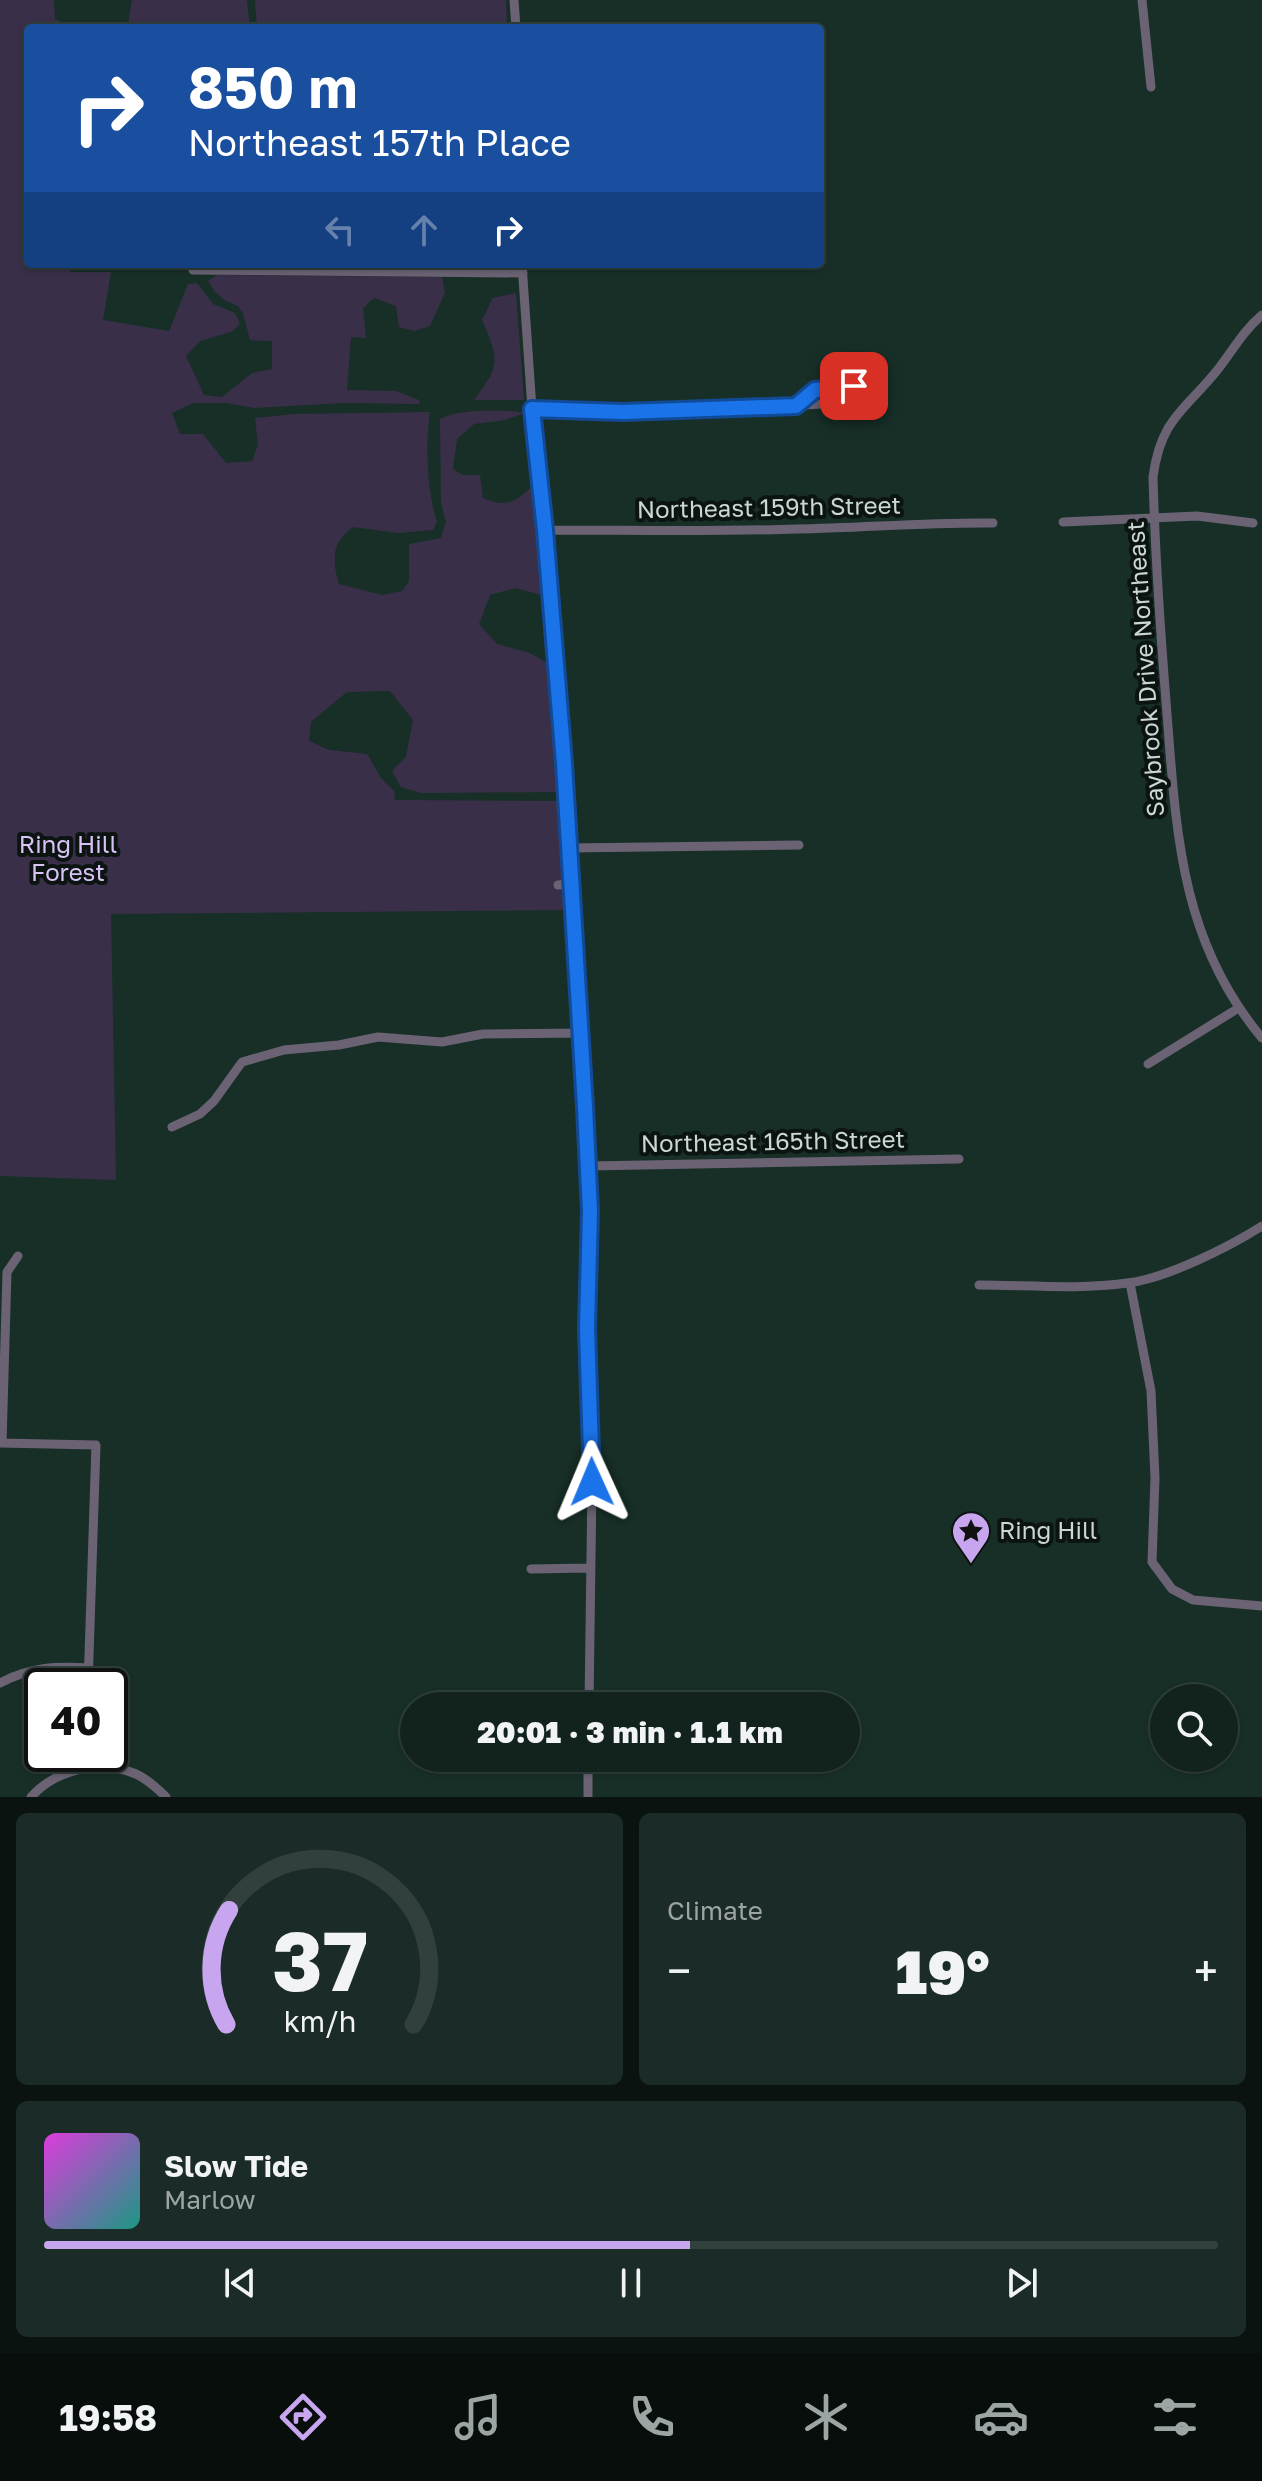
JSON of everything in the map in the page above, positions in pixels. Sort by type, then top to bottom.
[{"type":"street","points":[[514,0],[516,24]]},
{"type":"street","points":[[1142,0],[1151,87]]},
{"type":"street","points":[[193,270],[522,269],[569,848],[589,1166],[587,1329],[592,1482],[589,1692]]},
{"type":"street","name":"Saybrook Drive Northeast","points":[[1262,315],[1169,425],[1156,456],[1153,477],[1165,679],[1180,847],[1192,910],[1212,961],[1237,1009],[1262,1038]]},
{"type":"street","points":[[532,409],[623,412],[796,406],[864,401],[867,394],[864,386],[815,390],[796,406]]},
{"type":"street","points":[[1063,522],[1197,516],[1253,523]]},
{"type":"street","name":"Northeast 159th Street","points":[[545,530],[765,530],[908,526],[937,522],[993,523]]},
{"type":"street","points":[[569,848],[799,845]]},
{"type":"street","points":[[558,885],[571,884]]},
{"type":"street","points":[[1148,1064],[1237,1009]]},
{"type":"street","points":[[172,1127],[200,1114],[214,1101],[242,1062],[284,1050],[339,1045],[378,1037],[442,1042],[483,1034],[581,1033]]},
{"type":"street","name":"Northeast 165th Street","points":[[589,1166],[959,1159]]},
{"type":"street","points":[[979,1285],[1130,1283],[1202,1257],[1262,1226]]},
{"type":"street","points":[[18,1256],[7,1272],[1,1443],[96,1445],[89,1668],[39,1668]]},
{"type":"street","points":[[1130,1283],[1151,1391],[1155,1478],[1152,1562],[1172,1589],[1193,1600],[1262,1606]]},
{"type":"street","points":[[531,1569],[589,1568]]},
{"type":"street","points":[[0,1683],[24,1671]]},
{"type":"street","points":[[31,1797],[51,1781],[75,1772]]},
{"type":"street","points":[[128,1772],[136,1774],[166,1797]]},
{"type":"street","points":[[588,1772],[588,1797]]},
{"type":"green space","name":"Ring Hill Forest","points":[[0,0],[54,0],[55,19],[65,24],[24,24],[24,268],[111,272],[103,320],[169,331],[188,284],[197,283],[213,304],[235,313],[240,324],[231,332],[200,341],[186,356],[204,395],[222,397],[252,373],[272,369],[272,341],[250,340],[243,313],[238,306],[215,292],[208,281],[217,275],[442,277],[445,293],[430,326],[414,331],[399,327],[396,306],[374,298],[363,308],[366,338],[351,337],[347,390],[396,391],[419,400],[420,404],[343,403],[254,408],[226,403],[193,403],[172,413],[180,434],[203,434],[226,463],[252,461],[258,445],[255,418],[295,414],[430,412],[428,467],[437,522],[433,530],[398,533],[353,527],[341,539],[335,552],[339,584],[382,595],[402,591],[409,581],[409,544],[441,538],[446,522],[441,503],[440,419],[458,413],[482,411],[525,413],[505,420],[474,424],[457,439],[453,469],[463,475],[480,475],[483,498],[499,503],[515,500],[533,486],[542,595],[515,588],[490,595],[479,624],[497,644],[530,653],[549,664],[561,792],[421,793],[401,787],[392,771],[406,757],[413,720],[390,691],[347,692],[311,722],[309,741],[329,750],[367,754],[381,778],[394,791],[395,800],[562,801],[568,910],[111,914],[116,1180],[0,1176]]},
{"type":"green space","points":[[132,0],[247,0],[250,24],[128,24]]},
{"type":"green space","points":[[255,0],[506,0],[507,24],[257,24]]},
{"type":"green space","points":[[516,293],[524,400],[474,400],[489,379],[494,362],[492,345],[482,320],[493,298]]},
{"type":"place","name":"Ring Hill","points":[[971,1565]]},
{"type":"route","points":[[592,1482],[587,1329],[589,1166],[564,763],[532,409],[623,412],[796,406],[815,390],[854,386]]}]
